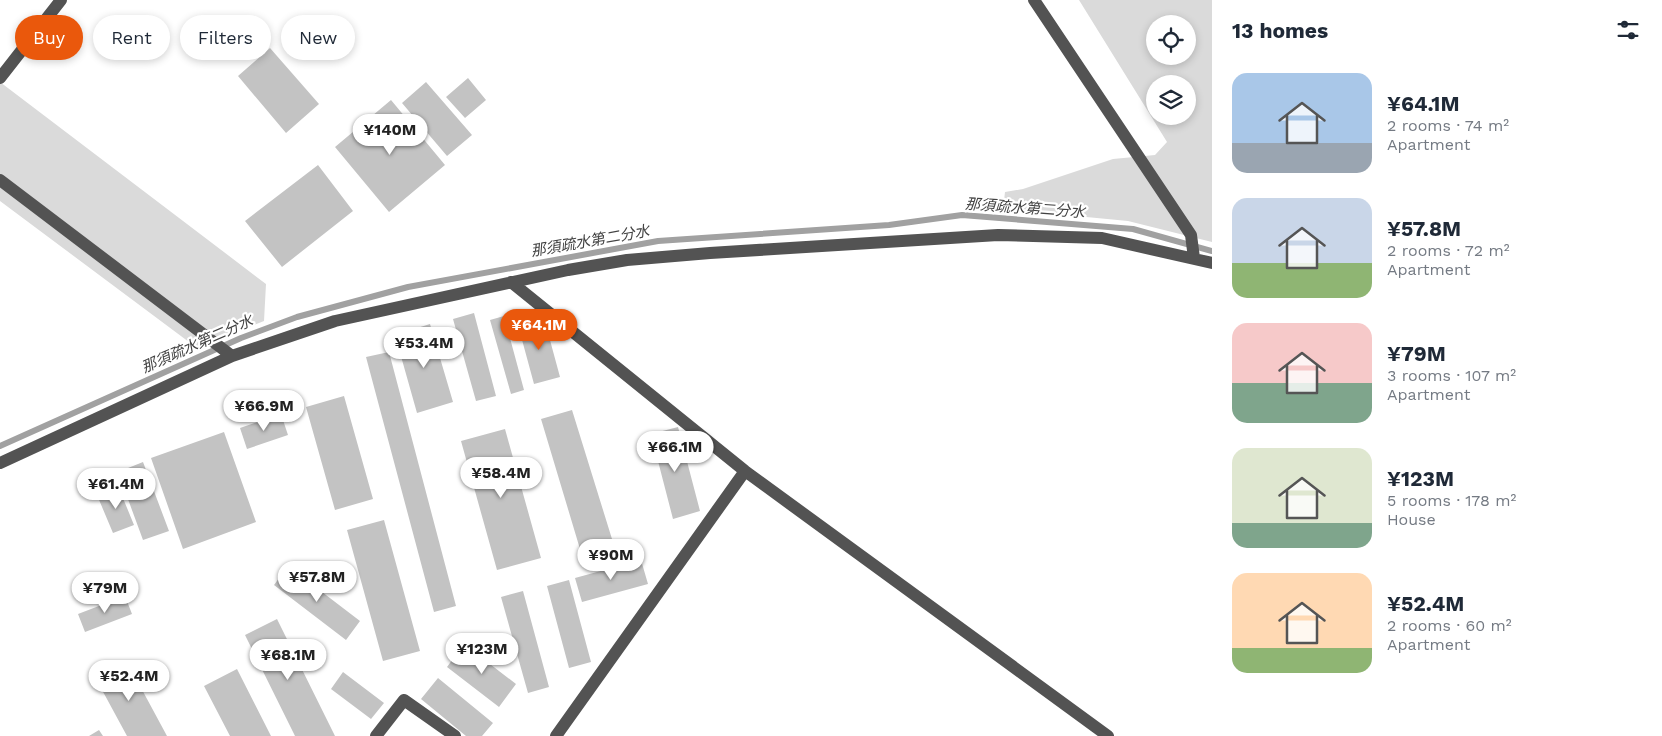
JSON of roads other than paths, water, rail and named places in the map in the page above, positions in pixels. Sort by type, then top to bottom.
[{"type":"street","points":[[0,78],[61,0]]},
{"type":"street","points":[[1034,0],[1191,235],[1194,258]]},
{"type":"street","points":[[0,180],[232,356]]},
{"type":"street","points":[[0,463],[232,356],[335,321],[568,270],[627,260],[998,234],[1102,238],[1194,258],[1212,264]]},
{"type":"street","points":[[511,282],[746,471],[1108,736]]},
{"type":"street","points":[[556,736],[746,471]]},
{"type":"street","points":[[376,736],[404,700],[455,736]]},
{"type":"waterway","name":"那須疏水第二分水","points":[[0,446],[241,338],[297,317],[408,287],[658,241],[889,225],[962,215],[1133,229],[1212,251]]}]
